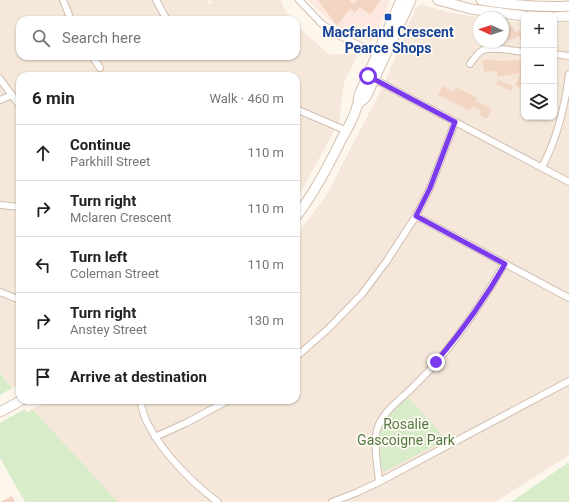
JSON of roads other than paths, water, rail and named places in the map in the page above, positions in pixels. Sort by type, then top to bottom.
[{"type":"street","points":[[63,0],[69,16]]},
{"type":"street","points":[[156,0],[165,16]]},
{"type":"street","points":[[300,0],[321,23],[336,34],[381,55]]},
{"type":"street","points":[[300,205],[322,178],[347,131],[358,104],[359,95],[371,78],[401,0]]},
{"type":"street","points":[[381,55],[411,0]]},
{"type":"street","points":[[438,0],[471,9],[521,16]]},
{"type":"street","points":[[481,0],[521,3],[548,8],[569,6]]},
{"type":"street","points":[[557,17],[569,16]]},
{"type":"street","points":[[470,64],[476,55],[482,51],[493,49],[521,52]]},
{"type":"street","points":[[557,54],[569,56]]},
{"type":"street","points":[[95,60],[100,68]]},
{"type":"street","points":[[542,167],[554,141],[568,93],[569,74]]},
{"type":"street","points":[[371,78],[569,182]]},
{"type":"street","points":[[0,79],[16,100]]},
{"type":"street","points":[[0,100],[12,95]]},
{"type":"street","points":[[300,111],[347,131]]},
{"type":"street","points":[[300,354],[328,329],[362,294],[386,262],[416,216],[430,188],[455,122]]},
{"type":"street","points":[[0,205],[16,207]]},
{"type":"street","points":[[416,216],[569,298]]},
{"type":"street","points":[[379,482],[376,442],[377,430],[382,419],[391,408],[418,382],[454,341],[490,289],[505,264]]},
{"type":"street","points":[[0,292],[16,298]]},
{"type":"street","points":[[332,502],[379,482],[569,381]]},
{"type":"street","points":[[0,412],[16,403]]},
{"type":"street","points":[[141,404],[148,425],[169,456],[202,491],[218,502]]},
{"type":"street","points":[[155,437],[186,423],[222,404]]},
{"type":"place","name":"Macfarland Crescent Pearce Shops","points":[[388,17]]},
{"type":"park label","name":"Rosalie Gascoigne Park","points":[[406,432]]}]
